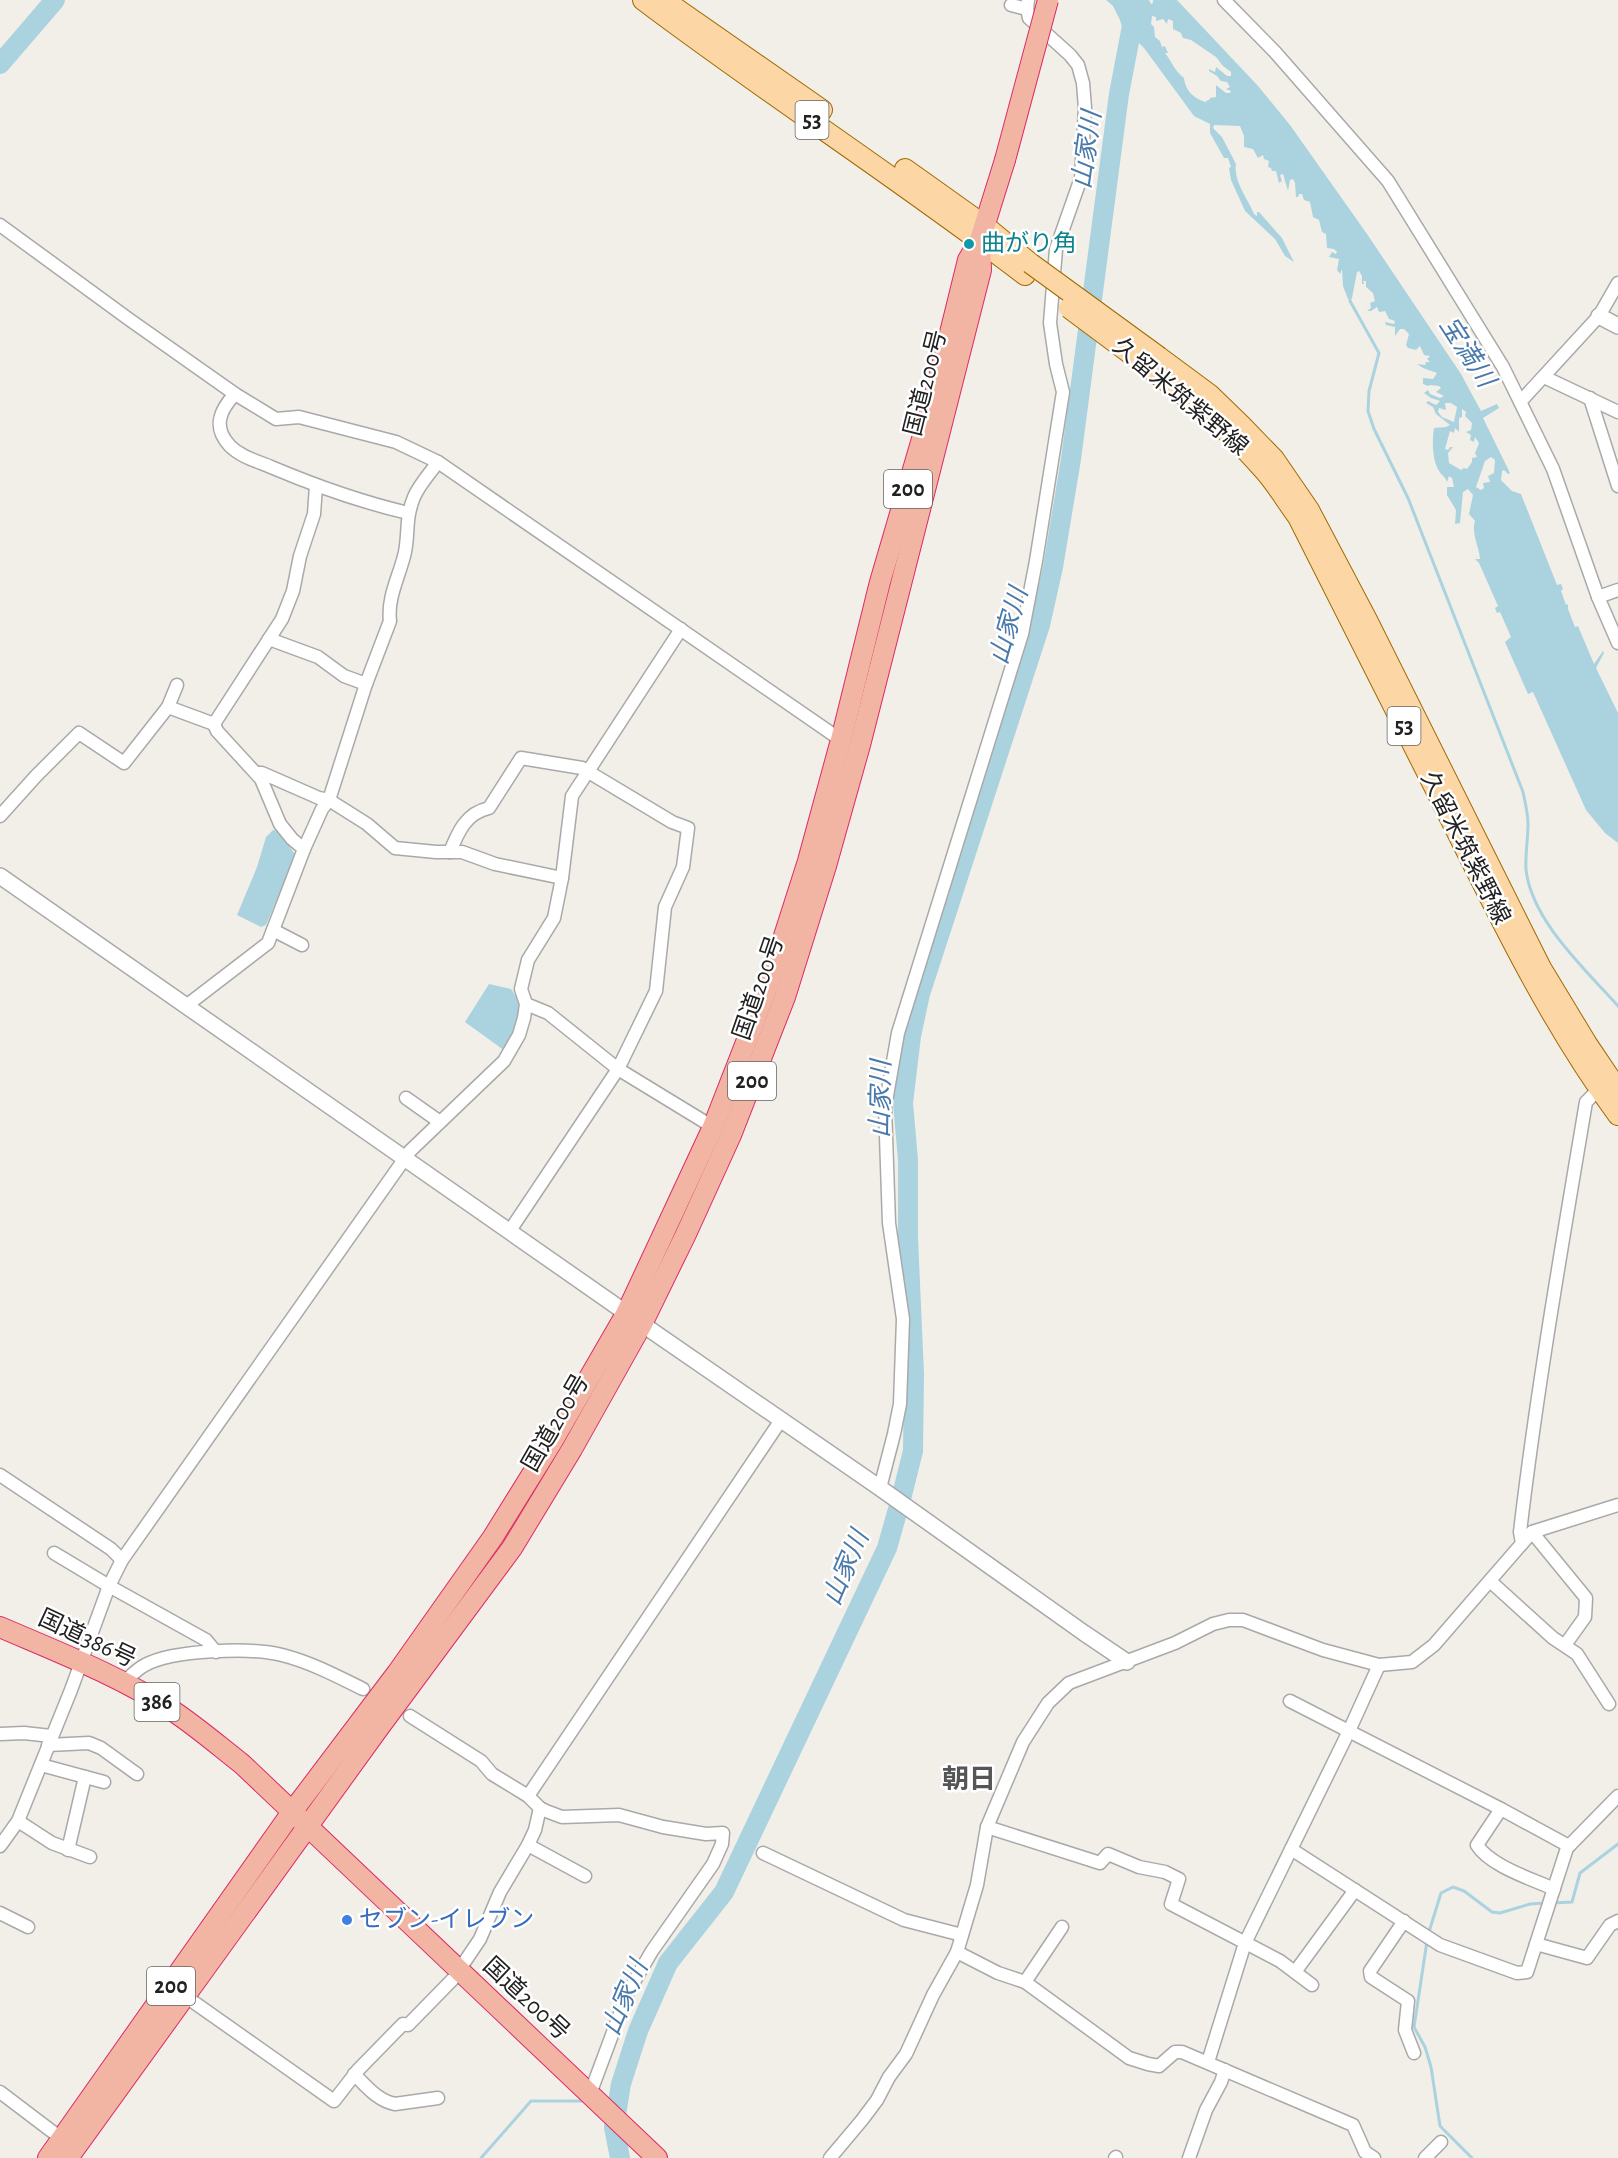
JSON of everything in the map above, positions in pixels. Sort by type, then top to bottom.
[{"type":"highway","name":"国道200号","points":[[307,1828],[512,1548],[572,1449],[634,1319],[714,1127],[768,986],[808,861],[880,582],[934,398],[968,260],[982,233],[1005,160],[1048,0]]},
{"type":"highway","name":"国道200号","points":[[48,2158],[292,1812],[397,1673],[493,1537],[552,1442],[634,1319],[686,1234],[731,1135],[785,997],[826,866],[860,745],[981,270],[982,233]]},
{"type":"highway","name":"国道386号","points":[[0,1627],[81,1662],[171,1710],[242,1764],[292,1812]]},
{"type":"highway","name":"国道200号","points":[[292,1812],[657,2158]]},
{"type":"highway","name":"200","points":[[68,2158],[307,1828]]},
{"type":"main road","name":"久留米筑紫野線","points":[[644,0],[717,56],[982,233]]},
{"type":"main road","name":"久留米筑紫野線","points":[[664,0],[1155,363],[1235,438],[1264,470],[1298,517],[1498,916],[1561,1029],[1609,1090],[1618,1115]]},
{"type":"street","points":[[1224,0],[1275,52],[1388,181],[1503,367],[1553,469],[1598,597],[1618,643]]},
{"type":"street","points":[[880,1488],[900,1404],[903,1319],[889,1223],[885,1107],[898,1033],[1022,634],[1063,392],[1050,323],[1056,249],[1081,178],[1085,108],[1083,83],[1078,65],[1070,55],[1029,18],[1028,4],[1011,5]]},
{"type":"street","points":[[0,225],[235,394],[276,419],[300,417],[396,442],[438,462],[841,740]]},
{"type":"street","points":[[1521,401],[1599,316],[1618,283]]},
{"type":"street","points":[[1599,316],[1618,326]]},
{"type":"street","points":[[1544,377],[1618,412]]},
{"type":"street","points":[[235,394],[223,406],[219,415],[221,430],[228,444],[240,454],[316,486],[408,513]]},
{"type":"street","points":[[1590,398],[1618,486]]},
{"type":"street","points":[[186,1006],[268,943],[304,849],[322,809],[329,800],[366,684],[390,621],[389,614],[395,581],[405,551],[408,513],[415,494],[438,462]]},
{"type":"street","points":[[214,724],[282,619],[293,591],[300,556],[314,514],[316,486]]},
{"type":"street","points":[[1598,597],[1618,590]]},
{"type":"street","points":[[0,1846],[18,1821],[109,1586],[122,1560],[410,1151],[504,1060],[519,1035],[526,1004],[521,989],[522,980],[528,960],[554,918],[562,878],[572,796],[681,629]]},
{"type":"street","points":[[269,639],[318,657],[344,676],[366,684]]},
{"type":"street","points":[[0,816],[79,733],[124,763],[168,707],[177,685]]},
{"type":"street","points":[[168,707],[214,724],[217,731],[261,779],[280,824],[304,849]]},
{"type":"street","points":[[450,852],[460,827],[479,810],[489,808],[520,758],[582,768],[672,822],[688,828],[683,867],[665,908],[656,991],[618,1069],[508,1232]]},
{"type":"street","points":[[256,773],[262,773],[319,798],[329,800],[367,824],[395,848],[462,852],[495,864],[562,878]]},
{"type":"street","points":[[0,876],[1127,1662]]},
{"type":"street","points":[[273,930],[302,945]]},
{"type":"street","points":[[526,1004],[548,1013],[618,1069],[714,1127]]},
{"type":"street","points":[[1522,1543],[1520,1532],[1534,1420],[1586,1102],[1609,1090]]},
{"type":"street","points":[[406,1098],[440,1122]]},
{"type":"street","points":[[528,1796],[781,1420]]},
{"type":"street","points":[[0,1475],[111,1549],[122,1560]]},
{"type":"street","points":[[830,2158],[862,2121],[906,2054],[933,1995],[957,1952],[977,1885],[987,1827],[1023,1742],[1048,1703],[1069,1683],[1175,1643],[1213,1624],[1228,1620],[1243,1620],[1323,1650],[1379,1665],[1412,1662],[1434,1645],[1532,1532],[1618,1505]]},
{"type":"street","points":[[1532,1532],[1586,1598],[1585,1617],[1565,1646]]},
{"type":"street","points":[[54,1552],[109,1586],[206,1640],[216,1652]]},
{"type":"street","points":[[1490,1581],[1577,1654],[1609,1704]]},
{"type":"street","points":[[123,1683],[145,1665],[170,1655],[263,1650],[315,1666],[363,1689]]},
{"type":"street","points":[[1208,2062],[1245,1943],[1379,1665]]},
{"type":"street","points":[[1290,1701],[1569,1846]]},
{"type":"street","points":[[410,1716],[481,1761],[492,1774],[528,1796],[540,1808],[562,1817],[619,1815],[663,1827],[706,1834],[723,1833],[722,1844],[713,1864],[652,1951],[628,1992],[590,2094]]},
{"type":"street","points":[[0,1734],[24,1733],[50,1740],[89,1743],[101,1748],[137,1774]]},
{"type":"street","points":[[41,1765],[104,1782]]},
{"type":"street","points":[[68,1850],[85,1777]]},
{"type":"street","points":[[1291,1849],[1440,1945],[1517,1973],[1527,1972],[1569,1846],[1618,1796]]},
{"type":"street","points":[[185,1996],[334,2101],[354,2074],[404,2024],[408,2025],[459,1972],[480,1939],[500,1892],[528,1845],[535,1830],[540,1808]]},
{"type":"street","points":[[1501,1809],[1477,1845],[1480,1851],[1502,1865],[1554,1889]]},
{"type":"street","points":[[18,1821],[52,1843],[90,1857]]},
{"type":"street","points":[[987,1827],[1100,1863],[1108,1854],[1139,1867],[1165,1872],[1179,1879],[1171,1904],[1280,1961],[1312,1985]]},
{"type":"street","points":[[528,1845],[585,1876]]},
{"type":"street","points":[[763,1853],[904,1920],[962,1935]]},
{"type":"street","points":[[1295,1972],[1355,1890]]},
{"type":"street","points":[[0,1912],[28,1926]]},
{"type":"street","points":[[1404,1921],[1370,1971],[1371,1977],[1408,2001],[1405,2030],[1414,2053]]},
{"type":"street","points":[[1536,1944],[1587,1958],[1610,1925],[1618,1922]]},
{"type":"street","points":[[1025,1982],[1062,1926]]},
{"type":"street","points":[[957,1952],[1025,1982],[1129,2058],[1159,2066],[1175,2052],[1182,2052],[1353,2124],[1365,2152],[1374,2158]]},
{"type":"street","points":[[1189,2158],[1206,2110],[1225,2070]]},
{"type":"street","points":[[354,2074],[377,2096],[389,2103],[438,2098]]},
{"type":"street","points":[[0,2092],[62,2139]]},
{"type":"street","points":[[1425,2158],[1441,2142]]},
{"type":"water","points":[[1106,0],[1149,0],[1151,4],[1153,0],[1177,0],[1259,87],[1290,125],[1461,374],[1481,411],[1497,404],[1499,408],[1483,418],[1510,473],[1502,471],[1501,480],[1512,491],[1521,494],[1557,585],[1561,584],[1563,589],[1561,591],[1566,605],[1568,604],[1575,627],[1578,626],[1594,664],[1603,651],[1604,653],[1596,668],[1618,713],[1618,843],[1605,833],[1586,810],[1533,692],[1528,694],[1505,642],[1511,637],[1500,612],[1497,613],[1495,608],[1498,606],[1479,563],[1475,559],[1480,559],[1475,535],[1475,521],[1469,514],[1473,495],[1468,489],[1463,492],[1460,523],[1455,524],[1456,510],[1447,495],[1447,487],[1454,487],[1452,478],[1449,476],[1447,482],[1439,471],[1433,450],[1434,428],[1450,425],[1426,403],[1428,401],[1436,405],[1440,401],[1424,393],[1428,390],[1430,394],[1440,398],[1444,396],[1436,392],[1441,388],[1439,386],[1423,384],[1423,378],[1433,379],[1437,373],[1417,364],[1425,365],[1426,362],[1430,362],[1427,359],[1430,356],[1424,355],[1420,346],[1416,350],[1408,348],[1406,345],[1409,334],[1404,329],[1400,329],[1395,336],[1395,327],[1386,325],[1385,322],[1394,324],[1395,321],[1389,319],[1385,311],[1379,312],[1377,307],[1367,311],[1371,308],[1370,303],[1375,301],[1373,293],[1366,287],[1366,281],[1362,284],[1359,271],[1352,298],[1348,299],[1343,286],[1342,269],[1340,274],[1337,270],[1339,259],[1329,257],[1332,252],[1336,254],[1337,252],[1327,248],[1326,234],[1322,232],[1319,220],[1313,217],[1310,202],[1304,200],[1302,194],[1296,197],[1293,179],[1290,180],[1288,191],[1283,174],[1280,175],[1282,181],[1279,183],[1276,171],[1268,167],[1269,161],[1264,159],[1263,155],[1258,158],[1253,149],[1244,147],[1244,136],[1240,126],[1214,125],[1213,128],[1222,137],[1236,164],[1239,183],[1254,214],[1257,216],[1259,212],[1282,238],[1294,262],[1285,256],[1275,239],[1245,211],[1231,180],[1228,158],[1224,158],[1210,133],[1210,124],[1194,116],[1144,48],[1124,28],[1113,6]],"holes":[[[1152,16],[1156,17],[1156,21],[1163,19],[1167,24],[1168,19],[1173,21],[1173,29],[1181,33],[1183,38],[1191,40],[1216,57],[1231,72],[1231,76],[1227,76],[1216,67],[1215,72],[1209,69],[1209,71],[1221,81],[1227,82],[1230,87],[1226,89],[1231,91],[1230,93],[1226,93],[1216,85],[1216,97],[1205,102],[1193,96],[1184,78],[1165,53],[1168,53],[1165,46],[1162,47],[1160,41],[1155,37],[1154,27],[1151,24]],[[1445,403],[1451,403],[1457,407],[1454,422],[1442,417],[1438,412],[1439,408],[1446,410]],[[1462,409],[1472,423],[1471,430],[1466,432],[1471,435],[1470,440],[1474,442],[1475,437],[1479,443],[1475,453],[1477,457],[1472,458],[1467,469],[1461,470],[1449,463],[1448,453],[1453,447],[1445,449],[1450,431],[1454,433],[1455,428],[1459,432],[1459,418],[1462,417]],[[1491,457],[1495,460],[1494,473],[1488,476],[1490,482],[1483,483],[1484,488],[1481,490],[1476,487],[1485,461]]]},
{"type":"water","points":[[273,830],[279,831],[294,853],[294,859],[266,925],[261,927],[237,915],[257,867],[266,837]]},
{"type":"water","points":[[489,984],[511,989],[518,1004],[516,1028],[505,1051],[465,1022]]},
{"type":"waterway","points":[[0,64],[55,0]]},
{"type":"waterway","name":"山家川","points":[[620,2158],[614,2127],[621,2084],[638,2031],[668,1963],[724,1892],[887,1548],[913,1451],[914,1374],[908,1238],[908,1160],[903,1103],[911,1036],[920,994],[1040,625],[1053,567],[1071,459],[1119,94],[1132,26],[1125,0]]},
{"type":"waterway","points":[[1350,295],[1350,301],[1379,353],[1369,391],[1368,411],[1374,429],[1408,498],[1523,792],[1528,820],[1526,870],[1530,889],[1549,926],[1618,1006]]},
{"type":"waterway","points":[[1552,1903],[1572,1902],[1580,1873],[1618,1844]]},
{"type":"waterway","points":[[1428,1935],[1441,1893],[1453,1887],[1464,1891],[1492,1912],[1500,1913],[1530,1904],[1545,1903]]},
{"type":"waterway","points":[[1427,1941],[1414,2027],[1425,2047],[1431,2067],[1440,2126],[1472,2158]]},
{"type":"waterway","points":[[481,2158],[531,2101],[585,2101]]},
{"type":"waterway","points":[[607,2101],[618,2101]]},
{"type":"place","name":"曲がり角","points":[[969,244]]},
{"type":"place","name":"セブン-イレブン","points":[[347,1920]]},
{"type":"district","name":"朝日","points":[[969,1779]]},
{"type":"water label","name":"宝満川","points":[[1467,352]]}]
